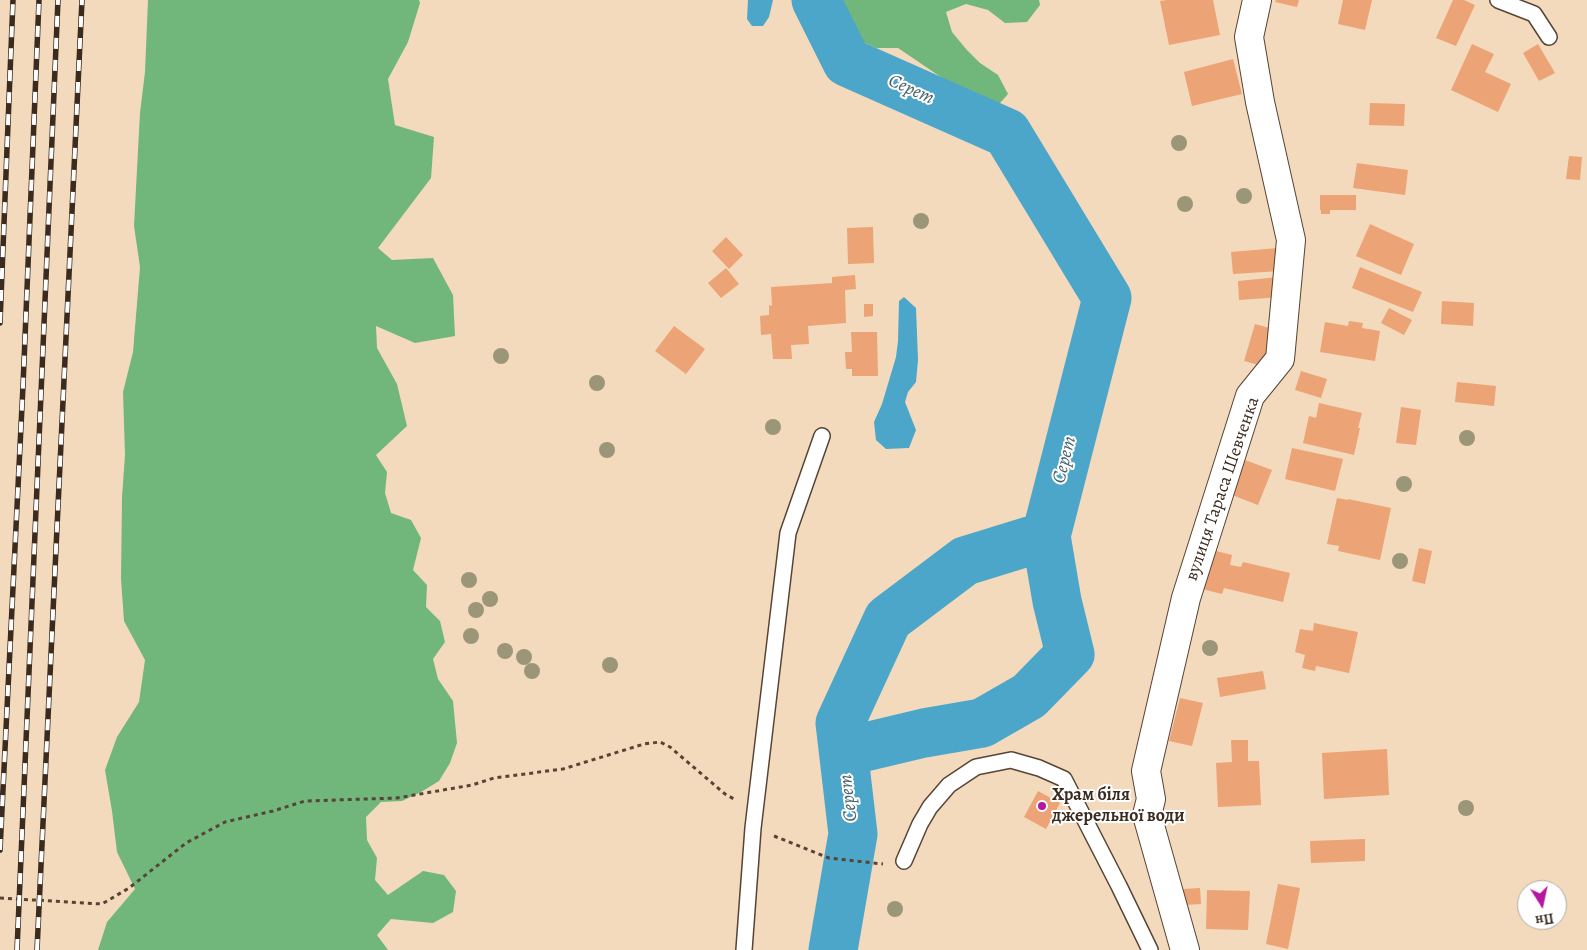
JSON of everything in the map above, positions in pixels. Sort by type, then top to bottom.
[{"type":"street","name":"вулиця Тараса Шевченка","points":[[1184,950],[1147,815],[1151,799],[1146,771],[1186,598],[1250,396],[1280,359],[1291,240],[1260,102],[1248,37],[1256,0]]},
{"type":"lane","points":[[1498,0],[1534,14],[1549,37]]},
{"type":"lane","points":[[744,950],[753,828],[788,533],[822,436]]},
{"type":"lane","points":[[904,861],[920,824],[930,807],[949,785],[976,767],[1011,760],[1039,768],[1064,779],[1150,950]]},
{"type":"path","points":[[0,898],[102,904],[129,888],[186,843],[225,822],[273,811],[305,801],[397,798],[472,785],[494,778],[563,769],[644,744],[660,742],[670,746],[725,794],[744,804],[753,828],[829,858],[883,864]]},
{"type":"green space","points":[[148,0],[419,0],[420,3],[408,42],[388,79],[395,125],[434,137],[431,178],[378,248],[392,260],[433,258],[453,295],[455,336],[415,343],[376,326],[377,348],[397,384],[407,426],[376,455],[387,472],[385,493],[391,513],[411,520],[421,538],[413,570],[427,585],[426,607],[440,621],[445,642],[433,659],[438,679],[453,701],[457,743],[450,763],[439,781],[402,801],[381,802],[366,817],[367,840],[377,858],[375,880],[388,895],[423,871],[444,875],[456,891],[453,912],[433,923],[391,919],[377,935],[388,950],[98,950],[107,922],[135,889],[117,852],[105,770],[117,737],[139,702],[145,660],[124,621],[121,579],[122,497],[125,455],[123,392],[133,352],[140,267],[134,226]]},
{"type":"green space","points":[[834,0],[1039,0],[1040,5],[1027,22],[1005,23],[988,10],[966,4],[946,12],[952,32],[980,63],[998,75],[1008,94],[994,110],[957,88],[898,48],[876,48],[856,39],[838,25],[833,4]]},
{"type":"water","points":[[748,0],[773,0],[769,17],[763,26],[752,26],[747,19]]},
{"type":"water","points":[[904,297],[916,308],[918,360],[916,382],[908,392],[905,402],[916,430],[909,448],[886,449],[876,440],[874,422],[882,404],[896,357],[899,301]]},
{"type":"building","points":[[1213,0],[1220,35],[1169,45],[1160,1]]},
{"type":"building","points":[[1276,0],[1299,0],[1297,7],[1275,2]]},
{"type":"building","points":[[1343,0],[1372,0],[1365,30],[1338,24]]},
{"type":"building","points":[[1453,0],[1464,0],[1475,5],[1456,46],[1436,38]]},
{"type":"building","points":[[1472,44],[1494,54],[1485,72],[1511,84],[1498,112],[1451,90]]},
{"type":"building","points":[[1538,44],[1555,73],[1539,81],[1523,53]]},
{"type":"building","points":[[1233,59],[1242,94],[1192,106],[1184,72]]},
{"type":"building","points":[[1370,103],[1405,104],[1404,126],[1369,125]]},
{"type":"building","points":[[1569,156],[1582,157],[1580,180],[1566,179]]},
{"type":"building","points":[[1357,163],[1408,170],[1405,195],[1353,188]]},
{"type":"building","points":[[1320,195],[1356,195],[1356,210],[1330,210],[1330,214],[1321,214]]},
{"type":"building","points":[[1370,224],[1414,244],[1401,275],[1356,256]]},
{"type":"building","points":[[873,227],[874,263],[848,264],[847,228]]},
{"type":"building","points":[[726,237],[743,255],[729,269],[712,251]]},
{"type":"building","points":[[1278,248],[1280,271],[1233,274],[1231,252]]},
{"type":"building","points":[[1360,267],[1422,292],[1413,312],[1352,288]]},
{"type":"building","points":[[726,268],[739,284],[721,298],[708,283]]},
{"type":"building","points":[[855,275],[856,289],[845,290],[846,323],[808,326],[809,344],[791,345],[792,359],[773,359],[771,334],[761,335],[760,316],[769,315],[769,305],[772,306],[771,287],[832,283],[832,277]]},
{"type":"building","points":[[1279,277],[1281,297],[1239,300],[1238,281]]},
{"type":"building","points":[[1442,301],[1474,303],[1473,326],[1441,324]]},
{"type":"building","points":[[864,304],[873,304],[873,316],[864,317]]},
{"type":"building","points":[[1389,308],[1412,320],[1404,335],[1381,323]]},
{"type":"building","points":[[1349,321],[1363,323],[1362,328],[1380,331],[1375,361],[1320,352],[1325,322],[1348,326]]},
{"type":"building","points":[[1255,324],[1277,330],[1266,367],[1244,361]]},
{"type":"building","points":[[674,326],[705,349],[686,374],[655,351]]},
{"type":"building","points":[[851,332],[877,332],[878,376],[852,376],[852,369],[846,369],[845,352],[852,352]]},
{"type":"building","points":[[1301,371],[1327,379],[1321,398],[1295,390]]},
{"type":"building","points":[[1457,382],[1496,386],[1494,406],[1455,402]]},
{"type":"building","points":[[1319,403],[1362,413],[1354,455],[1303,443],[1309,416],[1316,418]]},
{"type":"building","points":[[1401,407],[1421,410],[1416,445],[1396,443]]},
{"type":"building","points":[[1292,448],[1343,459],[1335,491],[1285,479]]},
{"type":"building","points":[[1245,460],[1272,470],[1258,505],[1232,495]]},
{"type":"building","points":[[1337,498],[1391,508],[1380,560],[1338,551],[1339,546],[1327,544]]},
{"type":"building","points":[[1419,548],[1432,551],[1425,584],[1412,581]]},
{"type":"building","points":[[1212,550],[1232,555],[1230,565],[1241,567],[1243,562],[1290,573],[1283,602],[1224,588],[1222,594],[1202,589]]},
{"type":"building","points":[[1314,623],[1358,632],[1349,673],[1316,666],[1315,671],[1302,668],[1305,655],[1295,652],[1300,629],[1313,631]]},
{"type":"building","points":[[1263,671],[1266,689],[1220,697],[1217,678]]},
{"type":"building","points":[[1180,698],[1203,703],[1192,746],[1169,741]]},
{"type":"building","points":[[1231,740],[1248,740],[1248,761],[1259,761],[1261,805],[1218,807],[1216,763],[1232,762]]},
{"type":"building","points":[[1387,749],[1389,795],[1324,799],[1322,753]]},
{"type":"building","points":[[1038,791],[1060,803],[1046,829],[1024,817]]},
{"type":"building","points":[[1365,839],[1365,861],[1311,863],[1310,841]]},
{"type":"building","points":[[1278,884],[1300,888],[1288,949],[1266,944]]},
{"type":"building","points":[[1200,888],[1201,904],[1184,905],[1183,889]]},
{"type":"building","points":[[1207,890],[1250,891],[1248,930],[1206,929]]},
{"type":"waterway","name":"Серет","points":[[816,0],[847,62],[1007,133],[1107,298],[1046,536],[965,561],[888,619],[840,723],[853,834],[833,950]]},
{"type":"waterway","points":[[844,752],[924,733],[982,723],[1029,696],[1070,654],[1057,601],[1046,536]]},
{"type":"railway","points":[[0,323],[13,0]]},
{"type":"railway","points":[[0,850],[23,386],[39,0]]},
{"type":"railway","points":[[17,950],[58,0]]},
{"type":"railway","points":[[37,950],[82,0]]},
{"type":"place","name":"Храм біля джерельної води","points":[[1042,806]]}]
